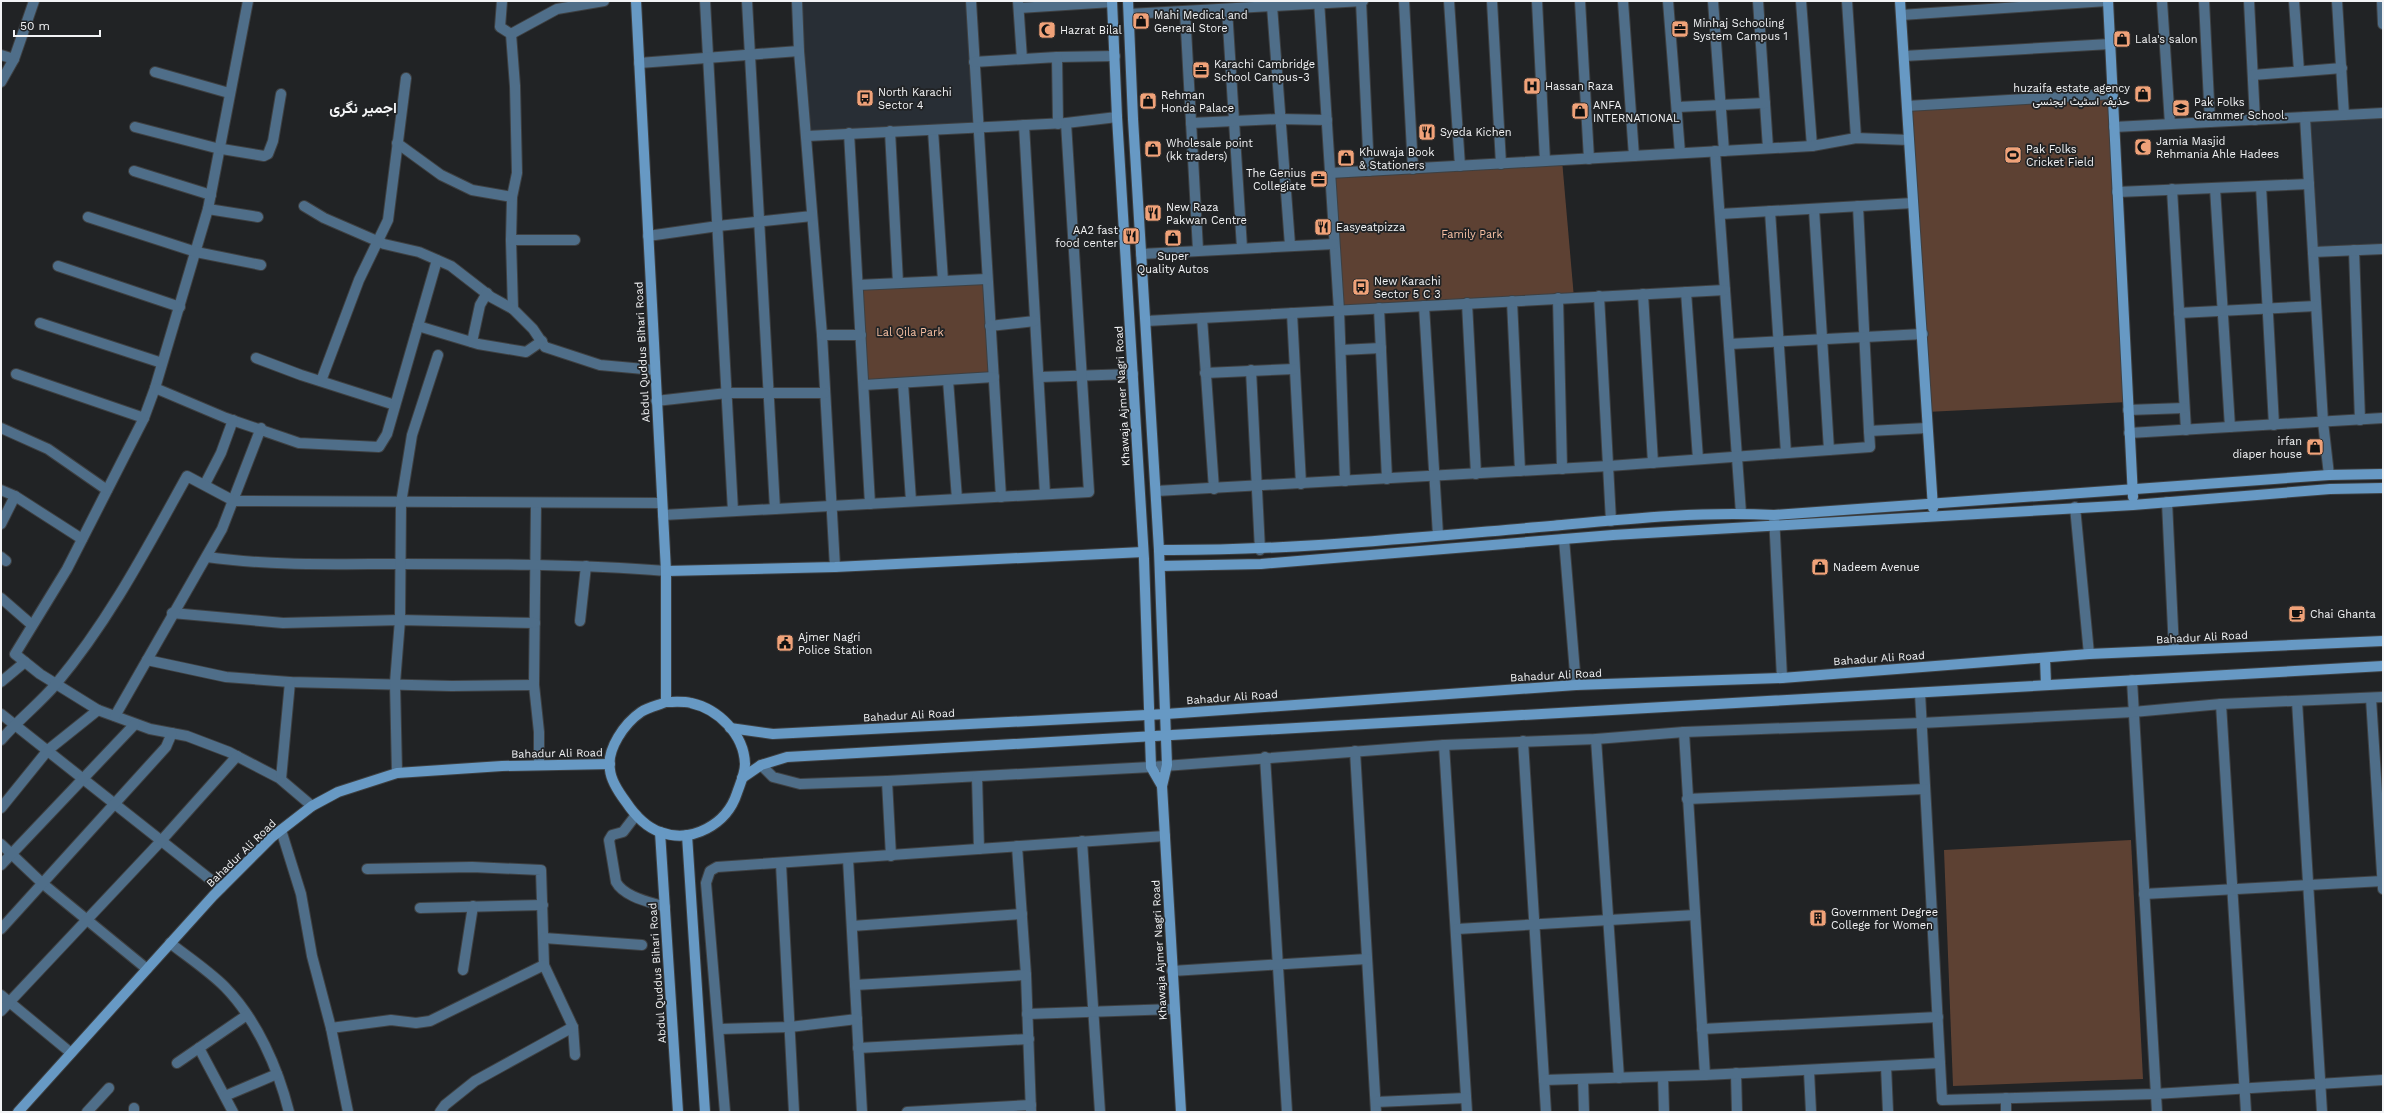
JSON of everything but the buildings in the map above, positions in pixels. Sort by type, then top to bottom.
[{"type":"street","points":[[1,82],[14,58],[34,1]]},
{"type":"street","points":[[248,1],[218,149],[208,209],[155,388],[144,418],[67,569],[15,654],[56,684],[98,710],[150,729],[187,736],[236,756],[281,779],[312,806]]},
{"type":"street","points":[[502,1],[500,27],[511,34]]},
{"type":"street","points":[[511,34],[557,8],[604,1]]},
{"type":"street","name":"Abdul Quddus Bihari Road","points":[[636,1],[666,571],[666,702]]},
{"type":"street","points":[[705,1],[733,511]]},
{"type":"street","points":[[747,1],[775,509]]},
{"type":"street","points":[[797,1],[799,51],[822,335],[835,567]]},
{"type":"street","points":[[971,1],[1001,496]]},
{"type":"street","name":"Khawaja Ajmer Nagri Road","points":[[1128,1],[1141,254],[1160,566],[1167,765],[1162,786],[1174,1009],[1182,1112]]},
{"type":"street","points":[[1129,14],[1319,2],[1362,1],[1369,171]]},
{"type":"street","points":[[1404,1],[1413,169]]},
{"type":"street","points":[[1449,1],[1460,166]]},
{"type":"street","points":[[1492,1],[1501,164]]},
{"type":"street","points":[[1537,1],[1545,161]]},
{"type":"street","points":[[1580,1],[1589,159]]},
{"type":"street","points":[[1623,1],[1634,156]]},
{"type":"street","points":[[1668,1],[1680,153]]},
{"type":"street","points":[[1713,1],[1721,105],[1720,214],[1741,513]]},
{"type":"street","points":[[1758,1],[1768,148]]},
{"type":"street","points":[[1801,1],[1812,146]]},
{"type":"street","points":[[1847,1],[1856,138]]},
{"type":"street","points":[[1900,1],[1934,516]]},
{"type":"street","points":[[1901,15],[2107,1],[2133,505]]},
{"type":"street","points":[[2162,1],[2170,124]]},
{"type":"street","points":[[2204,1],[2210,122]]},
{"type":"street","points":[[2249,1],[2255,120]]},
{"type":"street","points":[[2294,1],[2299,71]]},
{"type":"street","points":[[2337,1],[2344,115]]},
{"type":"street","points":[[2382,1],[2383,24]]},
{"type":"street","points":[[1022,59],[1018,4],[1112,2]]},
{"type":"street","name":"Khawaja Ajmer Nagri Road","points":[[1112,2],[1117,118],[1143,552],[1151,767],[1162,786]]},
{"type":"street","points":[[1319,2],[1339,310],[1345,481]]},
{"type":"street","points":[[1272,6],[1290,245]]},
{"type":"street","points":[[1227,9],[1242,248]]},
{"type":"street","points":[[1185,11],[1198,250]]},
{"type":"street","points":[[511,34],[515,86],[517,173],[512,197],[511,240],[513,308]]},
{"type":"street","points":[[1114,40],[1130,39]]},
{"type":"street","points":[[1904,56],[2110,44]]},
{"type":"street","points":[[639,63],[799,51]]},
{"type":"street","points":[[1,55],[14,58]]},
{"type":"street","points":[[974,62],[1057,57],[1115,56]]},
{"type":"street","points":[[663,515],[1089,492],[1082,374],[1057,57]]},
{"type":"street","points":[[2253,75],[2342,68]]},
{"type":"street","points":[[155,72],[229,93]]},
{"type":"street","points":[[322,381],[360,280],[388,220],[406,78]]},
{"type":"street","points":[[135,127],[218,149],[259,156],[268,154],[273,141],[281,94]]},
{"type":"street","points":[[1907,106],[2112,94]]},
{"type":"street","points":[[1676,107],[1765,103]]},
{"type":"street","points":[[2114,127],[2383,113]]},
{"type":"street","points":[[2305,117],[2322,422],[2329,475]]},
{"type":"street","points":[[807,136],[978,128],[1117,118]]},
{"type":"street","points":[[1191,123],[1280,119],[1327,120]]},
{"type":"street","points":[[1024,125],[1045,494]]},
{"type":"street","points":[[933,130],[943,281]]},
{"type":"street","points":[[890,131],[898,283]]},
{"type":"street","points":[[849,133],[870,504]]},
{"type":"street","points":[[1330,173],[1812,146],[1856,138],[1909,140]]},
{"type":"street","points":[[397,143],[441,175],[472,190],[512,197]]},
{"type":"street","points":[[134,171],[211,195]]},
{"type":"street","points":[[2117,192],[2309,184]]},
{"type":"street","points":[[2261,186],[2274,425]]},
{"type":"street","points":[[2215,188],[2230,427]]},
{"type":"street","points":[[2172,190],[2186,430]]},
{"type":"street","points":[[1720,214],[1913,203]]},
{"type":"street","points":[[304,206],[324,218],[377,241],[419,252],[451,266],[487,293],[513,308],[533,329],[545,347],[600,365],[655,370]]},
{"type":"street","points":[[1156,491],[1562,469],[1870,447],[1858,206]]},
{"type":"street","points":[[208,209],[258,217]]},
{"type":"street","points":[[1814,209],[1829,450]]},
{"type":"street","points":[[1770,211],[1786,452]]},
{"type":"street","points":[[648,236],[759,221],[812,216]]},
{"type":"street","points":[[88,217],[196,252],[261,265]]},
{"type":"street","points":[[511,240],[575,240]]},
{"type":"street","points":[[1141,254],[1290,245],[1334,244]]},
{"type":"street","points":[[2312,252],[2383,249]]},
{"type":"street","points":[[2354,250],[2360,420]]},
{"type":"street","points":[[155,388],[233,420],[261,428],[299,443],[379,447],[387,434],[437,260]]},
{"type":"street","points":[[58,266],[180,307]]},
{"type":"street","points":[[858,285],[987,279]]},
{"type":"street","points":[[1146,321],[1725,290]]},
{"type":"street","points":[[1686,292],[1698,459]]},
{"type":"street","points":[[472,342],[480,305],[487,293]]},
{"type":"street","points":[[1643,294],[1653,463]]},
{"type":"street","points":[[1599,296],[1611,521]]},
{"type":"street","points":[[1558,298],[1562,469]]},
{"type":"street","points":[[1512,301],[1520,471]]},
{"type":"street","points":[[1467,303],[1476,474]]},
{"type":"street","points":[[1424,306],[1438,535]]},
{"type":"street","points":[[2179,313],[2316,306]]},
{"type":"street","points":[[1379,308],[1387,479]]},
{"type":"street","points":[[1292,313],[1301,484]]},
{"type":"street","points":[[1202,318],[1214,489]]},
{"type":"street","points":[[990,326],[1035,321]]},
{"type":"street","points":[[40,322],[162,364]]},
{"type":"street","points":[[418,326],[472,342],[526,352],[542,342]]},
{"type":"street","points":[[1729,344],[1822,338],[1923,334]]},
{"type":"street","points":[[822,335],[861,335]]},
{"type":"street","points":[[1341,350],[1381,348]]},
{"type":"street","points":[[397,773],[395,683],[400,620],[401,503],[412,435],[438,355]]},
{"type":"street","points":[[256,358],[395,405]]},
{"type":"street","points":[[1205,373],[1294,369]]},
{"type":"street","points":[[1252,370],[1260,550]]},
{"type":"street","points":[[16,374],[144,418]]},
{"type":"street","points":[[1039,377],[1082,374],[1133,374]]},
{"type":"street","points":[[864,385],[994,377]]},
{"type":"street","points":[[948,380],[957,499]]},
{"type":"street","points":[[903,383],[911,501]]},
{"type":"street","points":[[656,401],[727,393],[825,393]]},
{"type":"street","points":[[2128,410],[2184,408]]},
{"type":"street","points":[[2129,433],[2383,418]]},
{"type":"street","points":[[205,484],[221,452],[233,420]]},
{"type":"street","points":[[1,428],[48,449],[107,490]]},
{"type":"street","points":[[115,716],[172,613],[207,557],[234,501],[261,428]]},
{"type":"street","points":[[1869,431],[1927,428]]},
{"type":"street","points":[[1159,550],[1260,550],[1611,521],[1741,513],[1774,515],[1932,502],[2133,490],[2329,475],[2383,474]]},
{"type":"street","points":[[1,740],[14,724],[56,684],[121,594],[187,476],[205,484],[234,501],[536,504],[662,503]]},
{"type":"street","points":[[1160,566],[1261,564],[1564,539],[2075,507],[2133,505],[2330,489],[2383,488]]},
{"type":"street","points":[[1,490],[15,496],[82,539]]},
{"type":"street","points":[[1,524],[15,496]]},
{"type":"street","points":[[2167,502],[2174,650]]},
{"type":"street","points":[[536,504],[534,684],[539,732],[540,764]]},
{"type":"street","points":[[2075,507],[2089,654]]},
{"type":"street","points":[[1774,515],[1782,678]]},
{"type":"street","points":[[1564,539],[1576,685]]},
{"type":"street","points":[[207,557],[246,562],[309,565],[536,564],[666,571],[835,567],[1143,552]]},
{"type":"street","points":[[580,621],[586,566]]},
{"type":"street","points":[[1,598],[32,625]]},
{"type":"street","points":[[172,613],[283,623],[400,620],[535,623]]},
{"type":"street","name":"Bahadur Ali Road","points":[[730,728],[773,734],[1149,715],[1576,685],[1782,678],[2089,654],[2383,641]]},
{"type":"street","points":[[2045,658],[2046,685]]},
{"type":"street","points":[[147,660],[226,677],[290,682],[395,683],[452,686],[534,684]]},
{"type":"street","points":[[1,682],[25,662]]},
{"type":"street","points":[[742,778],[761,765],[787,758],[2383,666]]},
{"type":"street","points":[[2132,680],[2156,1112]]},
{"type":"street","points":[[281,779],[290,682]]},
{"type":"street","points":[[1920,693],[1942,1100],[2155,1094],[2383,1080]]},
{"type":"street","points":[[761,765],[773,777],[800,784],[887,781],[1151,767],[1265,756],[1444,745],[1523,741],[1596,740],[1684,732],[1921,723],[2133,712],[2221,704],[2383,697]]},
{"type":"street","points":[[2144,894],[2308,885],[2383,884],[2371,698]]},
{"type":"street","points":[[2297,701],[2322,1112]]},
{"type":"street","points":[[666,702],[690,702],[712,711],[724,720],[738,739],[745,764],[733,807],[716,824],[703,832],[687,835],[660,832],[636,815],[620,794],[609,770],[613,747],[624,726],[642,711],[666,702]]},
{"type":"street","points":[[2221,704],[2246,1112]]},
{"type":"street","points":[[1,808],[48,750],[98,710]]},
{"type":"street","points":[[1,714],[221,888]]},
{"type":"street","points":[[1,865],[135,724]]},
{"type":"street","points":[[1684,732],[1705,1076]]},
{"type":"street","points":[[1,929],[166,747],[172,733]]},
{"type":"street","points":[[1596,740],[1609,920],[1618,1078]]},
{"type":"street","points":[[1523,741],[1546,1112]]},
{"type":"street","points":[[1444,745],[1457,929],[1467,1112]]},
{"type":"street","points":[[1355,751],[1376,1107],[1466,1098]]},
{"type":"street","points":[[1,1011],[161,841],[236,756]]},
{"type":"street","points":[[1265,756],[1287,1112]]},
{"type":"street","name":"Bahadur Ali Road","points":[[18,1112],[221,888],[281,830],[312,806],[338,792],[397,773],[540,764],[610,764]]},
{"type":"street","points":[[977,777],[979,849]]},
{"type":"street","points":[[887,781],[891,856]]},
{"type":"street","points":[[1687,799],[1925,789]]},
{"type":"street","points":[[636,815],[623,832],[612,835],[609,840],[616,882],[618,887],[632,895],[665,907]]},
{"type":"street","points":[[281,830],[301,894],[312,956],[331,1028],[348,1112]]},
{"type":"street","name":"Abdul Quddus Bihari Road","points":[[660,832],[678,1112]]},
{"type":"street","points":[[687,835],[705,1112]]},
{"type":"street","points":[[725,1112],[707,878],[710,871],[717,867],[781,864],[1165,836]]},
{"type":"street","points":[[1082,841],[1100,1112]]},
{"type":"street","points":[[1,844],[13,853],[42,882],[147,969]]},
{"type":"street","points":[[907,1112],[1031,1108],[1026,975],[1016,846]]},
{"type":"street","points":[[848,859],[862,1112]]},
{"type":"street","points":[[781,864],[794,1112]]},
{"type":"street","points":[[367,869],[472,867],[538,868],[542,872],[544,965],[573,1027],[575,1055]]},
{"type":"street","points":[[420,908],[543,905]]},
{"type":"street","points":[[463,970],[473,906]]},
{"type":"street","points":[[852,926],[1022,914]]},
{"type":"street","points":[[1457,929],[1695,915]]},
{"type":"street","points":[[544,938],[642,945]]},
{"type":"street","points":[[170,943],[225,987],[254,1025],[277,1074],[289,1112]]},
{"type":"street","points":[[1172,971],[1367,959]]},
{"type":"street","points":[[331,1028],[391,1020],[416,1023],[430,1021],[544,965]]},
{"type":"street","points":[[855,985],[1026,975]]},
{"type":"street","points":[[1,994],[71,1053]]},
{"type":"street","points":[[1027,1014],[1174,1009]]},
{"type":"street","points":[[177,1063],[246,1015]]},
{"type":"street","points":[[1702,1029],[1938,1016]]},
{"type":"street","points":[[719,1029],[790,1027],[857,1019]]},
{"type":"street","points":[[440,1112],[445,1105],[475,1081],[573,1027]]},
{"type":"street","points":[[858,1048],[1029,1038]]},
{"type":"street","points":[[199,1048],[226,1096],[233,1112]]},
{"type":"street","points":[[1544,1080],[1705,1076],[1736,1073],[1940,1063]]},
{"type":"street","points":[[1886,1066],[1888,1112]]},
{"type":"street","points":[[1809,1070],[1811,1112]]},
{"type":"street","points":[[1736,1073],[1737,1112]]},
{"type":"street","points":[[226,1096],[277,1074]]},
{"type":"street","points":[[1663,1077],[1664,1112]]},
{"type":"street","points":[[1583,1079],[1584,1112]]},
{"type":"street","points":[[87,1112],[109,1088]]},
{"type":"street","points":[[2006,1098],[2006,1112]]},
{"type":"shaded area","points":[[801,1],[971,1],[978,128],[809,135]]},
{"type":"shaded area","points":[[2383,113],[2383,249],[2313,252],[2305,117]]},
{"type":"green space","name":"Pak Folks Cricket Field","points":[[2112,94],[2128,402],[1926,412],[1907,106]]},
{"type":"green space","name":"Family Park","points":[[1562,160],[1574,298],[1339,310],[1330,173]]},
{"type":"green space","name":"Lal Qila Park","points":[[987,279],[994,377],[864,385],[858,285]]},
{"type":"green space","points":[[2131,840],[2143,1079],[1953,1086],[1944,850]]},
{"type":"place","name":"Mahi Medical and General Store","points":[[1141,21]]},
{"type":"place","name":"Minhaj Schooling System Campus 1","points":[[1680,29]]},
{"type":"place","name":"Hazrat Bilal","points":[[1047,30]]},
{"type":"place","name":"Lala's salon","points":[[2122,39]]},
{"type":"place","name":"Karachi Cambridge School Campus-3","points":[[1201,70]]},
{"type":"place","name":"Hassan Raza","points":[[1532,86]]},
{"type":"place","name":"huzaifa estate agency حذیفہ اسٹیٹ ایجنسی","points":[[2143,94]]},
{"type":"place","name":"North Karachi Sector 4","points":[[865,98]]},
{"type":"place","name":"Rehman Honda Palace","points":[[1148,101]]},
{"type":"place","name":"Pak Folks Grammer School.","points":[[2181,108]]},
{"type":"place","name":"ANFA INTERNATIONAL","points":[[1580,111]]},
{"type":"place","name":"Syeda Kichen","points":[[1427,132]]},
{"type":"place","name":"Jamia Masjid Rehmania Ahle Hadees","points":[[2143,147]]},
{"type":"place","name":"Wholesale point (kk traders)","points":[[1153,149]]},
{"type":"place","name":"Pak Folks Cricket Field","points":[[2013,155]]},
{"type":"place","name":"Khuwaja Book & Stationers","points":[[1346,158]]},
{"type":"place","name":"The Genius Collegiate","points":[[1319,179]]},
{"type":"place","name":"New Raza Pakwan Centre","points":[[1153,213]]},
{"type":"place","name":"Easyeatpizza","points":[[1323,227]]},
{"type":"place","name":"AA2 fast food center","points":[[1131,236]]},
{"type":"place","name":"Super Quality Autos","points":[[1173,238]]},
{"type":"place","name":"New Karachi Sector 5 C 3","points":[[1361,287]]},
{"type":"place","name":"irfan diaper house","points":[[2315,447]]},
{"type":"place","name":"Nadeem Avenue","points":[[1820,567]]},
{"type":"place","name":"Chai Ghanta","points":[[2297,614]]},
{"type":"place","name":"Ajmer Nagri Police Station","points":[[785,643]]},
{"type":"place","name":"Government Degree College for Women","points":[[1818,918]]},
{"type":"district","name":"اجمیر نگری","points":[[363,108]]}]
